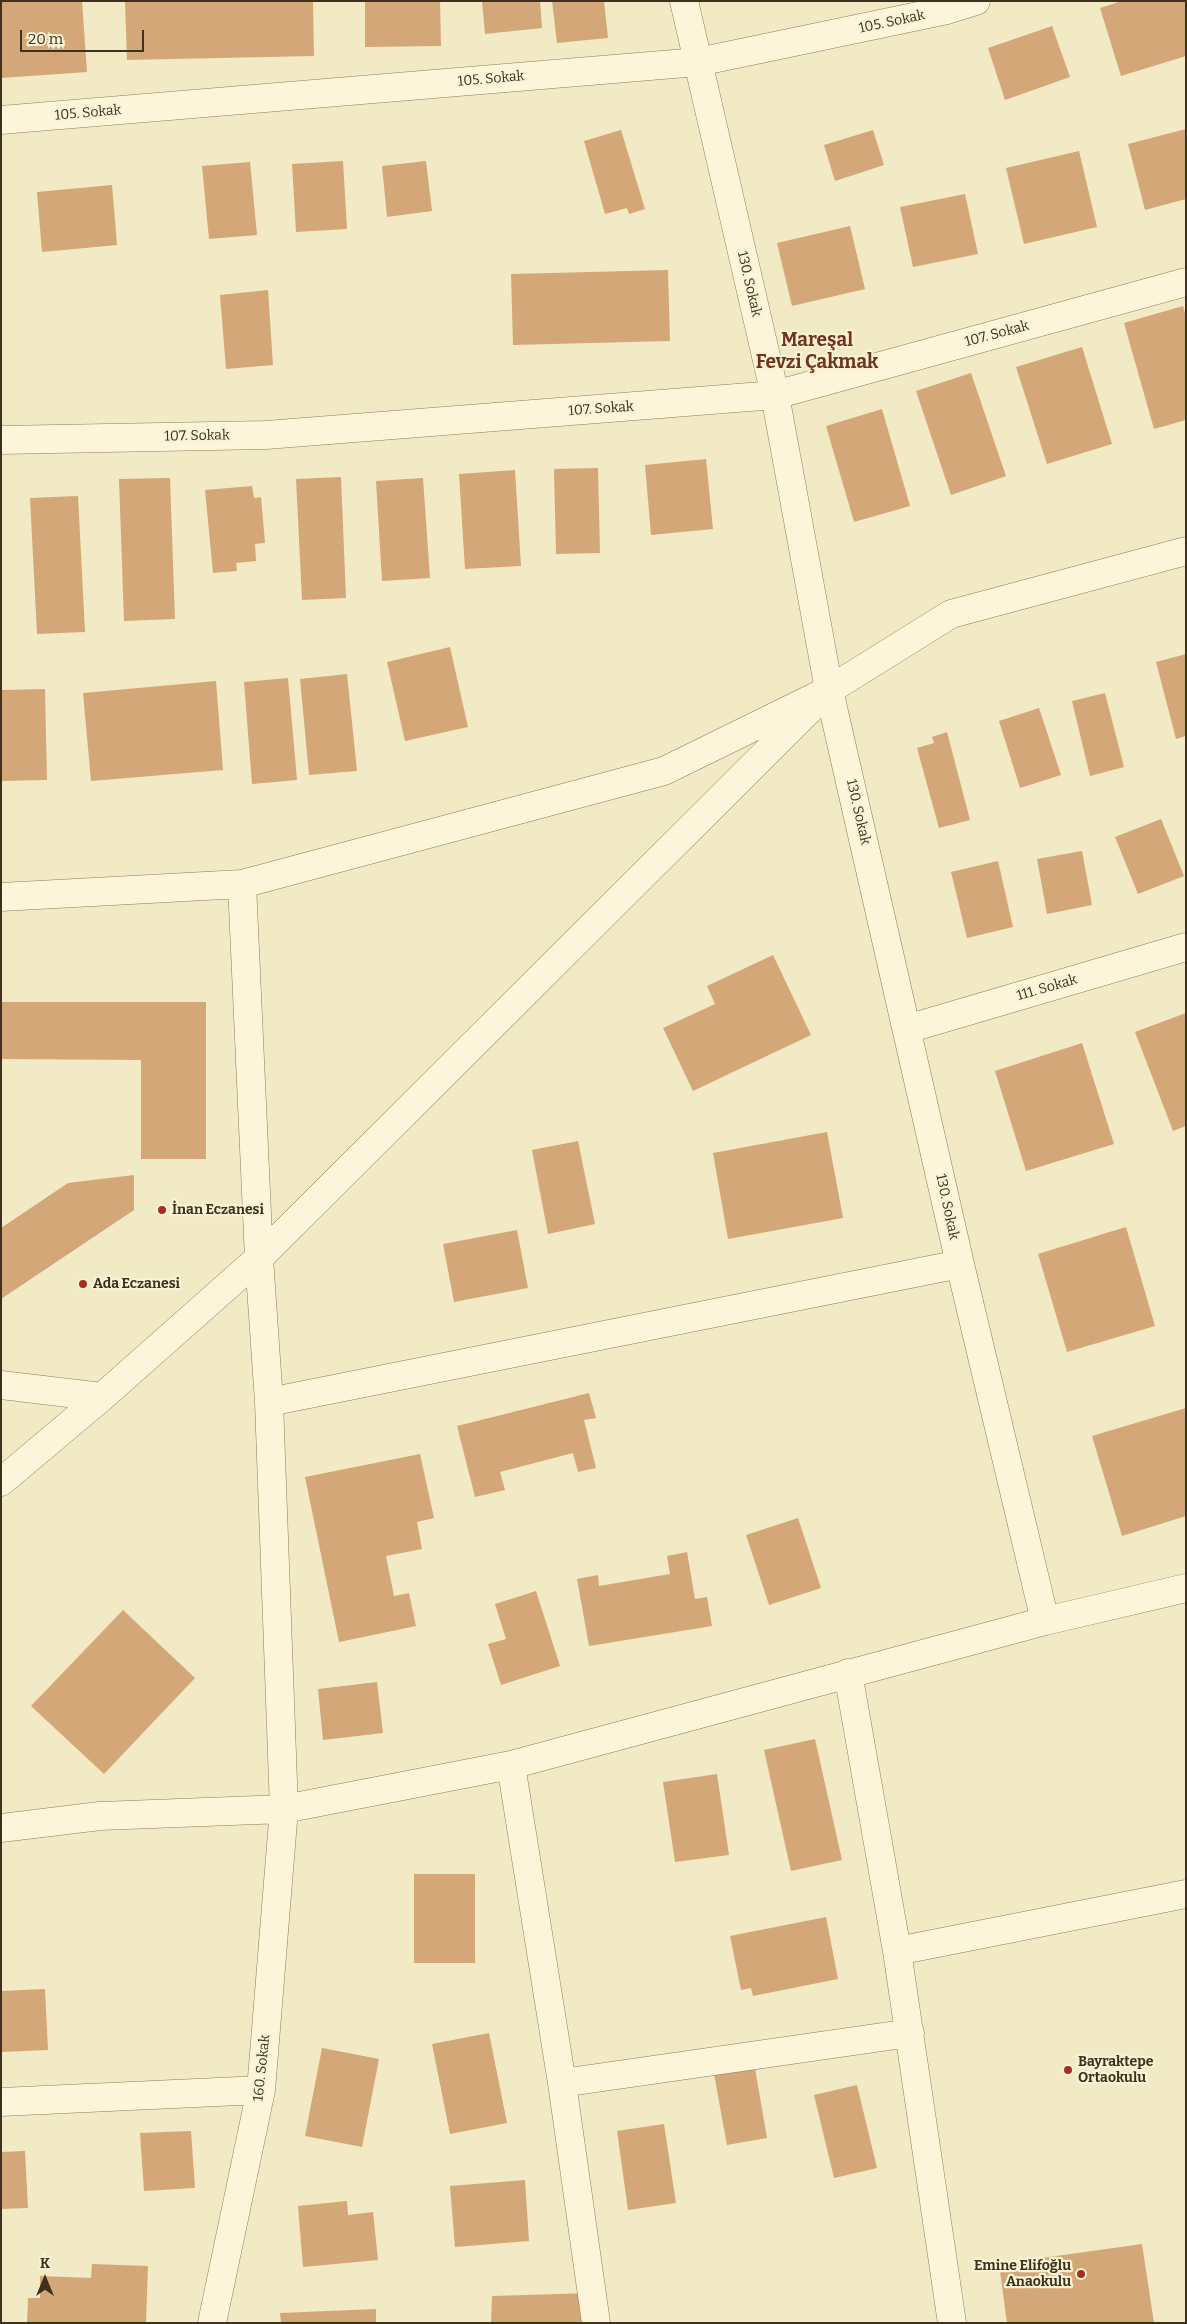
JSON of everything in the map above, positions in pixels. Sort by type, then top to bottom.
[{"type":"street","name":"130. Sokak","points":[[684,1],[775,395],[830,690],[960,1264],[1045,1621]]},
{"type":"street","name":"105. Sokak","points":[[1,120],[698,62],[947,10],[976,1]]},
{"type":"street","name":"107. Sokak","points":[[1,440],[266,435],[775,395],[1186,282]]},
{"type":"street","points":[[1,896],[242,884],[664,771],[830,690],[951,614],[1186,551]]},
{"type":"street","points":[[1,1482],[102,1397],[260,1258],[830,690]]},
{"type":"street","name":"160. Sokak","points":[[212,2323],[261,2090],[284,1810],[269,1402],[242,884]]},
{"type":"street","name":"111. Sokak","points":[[907,1029],[1186,947]]},
{"type":"street","points":[[269,1402],[960,1264]]},
{"type":"street","points":[[1,1386],[102,1397]]},
{"type":"street","points":[[1,1828],[100,1816],[284,1810],[511,1765],[1045,1621],[1186,1588]]},
{"type":"street","points":[[848,1673],[897,1951],[952,2323]]},
{"type":"street","points":[[511,1765],[562,2083],[596,2323]]},
{"type":"street","points":[[897,1951],[1186,1894]]},
{"type":"street","points":[[562,2083],[910,2033]]},
{"type":"street","points":[[1,2102],[261,2090]]},
{"type":"building","points":[[1,1],[82,1],[87,72],[1,78]]},
{"type":"building","points":[[125,1],[313,1],[314,56],[127,60]]},
{"type":"building","points":[[365,1],[440,1],[441,46],[365,47]]},
{"type":"building","points":[[482,1],[540,1],[542,28],[485,34]]},
{"type":"building","points":[[552,1],[604,1],[608,38],[557,43]]},
{"type":"building","points":[[1122,1],[1186,1],[1186,56],[1121,76],[1100,8]]},
{"type":"building","points":[[1052,26],[1070,77],[1005,100],[988,48]]},
{"type":"building","points":[[1186,129],[1186,199],[1145,210],[1128,144]]},
{"type":"building","points":[[621,130],[645,209],[629,214],[627,208],[605,214],[584,141]]},
{"type":"building","points":[[873,130],[884,165],[835,181],[824,145]]},
{"type":"building","points":[[1079,151],[1097,227],[1024,244],[1006,168]]},
{"type":"building","points":[[343,161],[347,229],[296,232],[292,164]]},
{"type":"building","points":[[426,161],[432,211],[387,217],[382,166]]},
{"type":"building","points":[[250,162],[257,235],[209,239],[202,166]]},
{"type":"building","points":[[112,185],[117,245],[42,252],[37,192]]},
{"type":"building","points":[[965,194],[978,254],[913,267],[900,207]]},
{"type":"building","points":[[850,226],[865,289],[792,306],[777,243]]},
{"type":"building","points":[[668,270],[670,341],[513,345],[511,274]]},
{"type":"building","points":[[268,290],[273,365],[226,369],[220,295]]},
{"type":"building","points":[[1183,306],[1186,316],[1186,420],[1154,429],[1124,323]]},
{"type":"building","points":[[1082,347],[1112,444],[1047,464],[1016,367]]},
{"type":"building","points":[[971,373],[1006,476],[951,495],[916,391]]},
{"type":"building","points":[[882,409],[910,506],[854,522],[826,426]]},
{"type":"building","points":[[706,459],[713,529],[651,535],[645,465]]},
{"type":"building","points":[[598,468],[600,553],[556,554],[554,469]]},
{"type":"building","points":[[515,470],[521,566],[465,569],[459,474]]},
{"type":"building","points":[[341,477],[346,598],[302,600],[296,479]]},
{"type":"building","points":[[170,478],[175,619],[124,621],[119,479]]},
{"type":"building","points":[[423,478],[430,578],[382,581],[376,481]]},
{"type":"building","points":[[252,486],[254,498],[261,497],[265,543],[255,544],[256,561],[236,563],[237,571],[213,573],[205,490]]},
{"type":"building","points":[[78,496],[85,632],[37,634],[30,498]]},
{"type":"building","points":[[450,647],[468,727],[405,741],[387,662]]},
{"type":"building","points":[[1186,654],[1186,736],[1176,739],[1156,662]]},
{"type":"building","points":[[347,674],[357,771],[309,775],[300,679]]},
{"type":"building","points":[[288,678],[297,780],[252,784],[244,682]]},
{"type":"building","points":[[216,681],[223,770],[91,781],[83,693]]},
{"type":"building","points":[[45,689],[47,780],[1,781],[1,690]]},
{"type":"building","points":[[1105,693],[1124,767],[1090,776],[1072,701]]},
{"type":"building","points":[[1039,708],[1061,775],[1020,788],[999,721]]},
{"type":"building","points":[[947,732],[970,820],[939,828],[917,748],[934,743],[932,737]]},
{"type":"building","points":[[1161,819],[1184,876],[1138,894],[1115,837]]},
{"type":"building","points":[[1082,851],[1092,905],[1047,914],[1037,859]]},
{"type":"building","points":[[998,861],[1013,927],[967,938],[951,872]]},
{"type":"building","points":[[773,955],[811,1035],[693,1091],[663,1028],[715,1004],[707,986]]},
{"type":"building","points":[[1,1002],[206,1002],[206,1159],[141,1159],[141,1060],[1,1059]]},
{"type":"building","points":[[1186,1013],[1186,1126],[1173,1131],[1135,1032]]},
{"type":"building","points":[[1082,1043],[1114,1144],[1026,1171],[995,1071]]},
{"type":"building","points":[[827,1132],[843,1218],[728,1239],[713,1153]]},
{"type":"building","points":[[578,1141],[595,1224],[548,1234],[532,1150]]},
{"type":"building","points":[[134,1175],[134,1210],[1,1299],[1,1228],[68,1183]]},
{"type":"building","points":[[1126,1227],[1155,1326],[1067,1352],[1038,1254]]},
{"type":"building","points":[[517,1230],[528,1288],[454,1302],[443,1244]]},
{"type":"building","points":[[589,1393],[596,1418],[584,1420],[596,1468],[578,1472],[573,1453],[500,1472],[505,1490],[475,1497],[457,1426]]},
{"type":"building","points":[[1186,1408],[1186,1516],[1122,1536],[1092,1436]]},
{"type":"building","points":[[420,1454],[434,1518],[417,1522],[422,1549],[386,1556],[394,1596],[409,1593],[416,1626],[339,1642],[305,1477]]},
{"type":"building","points":[[798,1518],[821,1588],[769,1605],[746,1535]]},
{"type":"building","points":[[687,1552],[695,1599],[707,1597],[712,1626],[589,1646],[577,1579],[598,1575],[599,1586],[670,1574],[667,1556]]},
{"type":"building","points":[[536,1591],[560,1666],[501,1685],[488,1644],[506,1639],[495,1604]]},
{"type":"building","points":[[123,1610],[195,1678],[104,1774],[31,1706]]},
{"type":"building","points":[[377,1682],[383,1733],[323,1740],[318,1689]]},
{"type":"building","points":[[815,1739],[842,1860],[791,1871],[764,1750]]},
{"type":"building","points":[[717,1774],[729,1855],[675,1862],[663,1782]]},
{"type":"building","points":[[414,1874],[475,1874],[475,1963],[414,1963]]},
{"type":"building","points":[[826,1917],[838,1979],[753,1996],[751,1988],[741,1990],[730,1936]]},
{"type":"building","points":[[45,1989],[48,2050],[1,2052],[1,1991]]},
{"type":"building","points":[[489,2033],[507,2123],[450,2134],[432,2044]]},
{"type":"building","points":[[322,2048],[379,2059],[362,2147],[305,2136]]},
{"type":"building","points":[[755,2068],[767,2138],[727,2145],[714,2074]]},
{"type":"building","points":[[857,2085],[877,2168],[834,2178],[814,2095]]},
{"type":"building","points":[[664,2124],[676,2203],[628,2210],[617,2131]]},
{"type":"building","points":[[191,2131],[195,2188],[144,2191],[140,2133]]},
{"type":"building","points":[[25,2151],[28,2208],[1,2209],[1,2152]]},
{"type":"building","points":[[525,2180],[529,2241],[455,2247],[450,2186]]},
{"type":"building","points":[[347,2201],[348,2215],[373,2212],[378,2260],[303,2267],[298,2206]]},
{"type":"building","points":[[1142,2244],[1154,2323],[1007,2323],[999,2264]]},
{"type":"building","points":[[92,2264],[148,2266],[146,2323],[27,2323],[28,2298],[40,2298],[40,2276],[91,2278]]},
{"type":"building","points":[[591,2293],[593,2323],[491,2323],[492,2296]]},
{"type":"building","points":[[376,2309],[376,2323],[281,2323],[280,2313]]},
{"type":"place","name":"İnan Eczanesi","points":[[162,1210]]},
{"type":"place","name":"Ada Eczanesi","points":[[83,1284]]},
{"type":"place","name":"Bayraktepe Ortaokulu","points":[[1068,2070]]},
{"type":"place","name":"Emine Elifoğlu Anaokulu","points":[[1081,2274]]},
{"type":"district","name":"Mareşal Fevzi Çakmak","points":[[817,352]]}]
